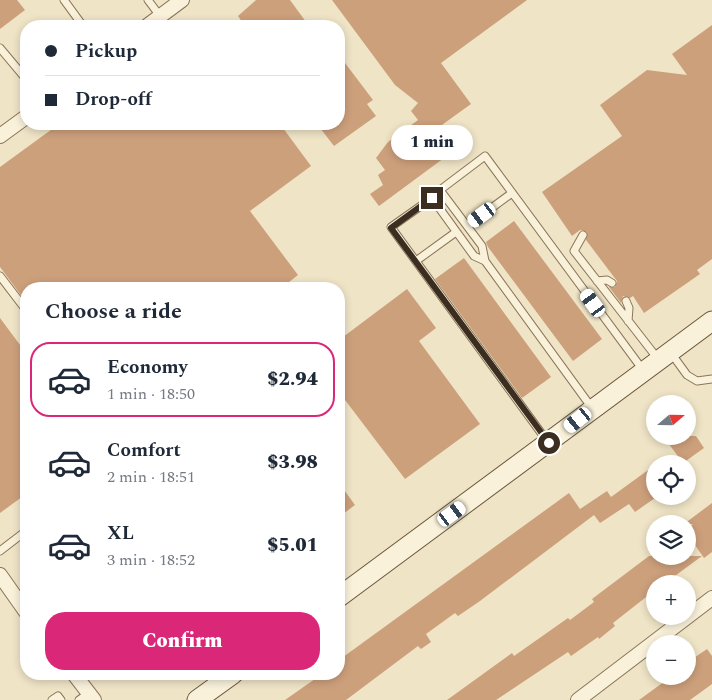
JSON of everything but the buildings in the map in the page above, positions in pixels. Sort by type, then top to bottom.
[{"type":"main road","points":[[345,593],[712,321]]},
{"type":"main road","points":[[197,700],[225,680]]},
{"type":"street","points":[[155,20],[182,0]]},
{"type":"street","points":[[0,136],[20,121]]},
{"type":"street","points":[[0,575],[20,603]]},
{"type":"street","points":[[578,700],[712,598]]},
{"type":"street","points":[[77,680],[87,698]]},
{"type":"lane","points":[[64,0],[79,20]]},
{"type":"lane","points":[[148,0],[160,16]]},
{"type":"lane","points":[[0,48],[20,71]]},
{"type":"lane","points":[[592,408],[485,261],[482,246],[440,190],[485,156],[512,193],[657,360],[697,381],[712,379]]},
{"type":"lane","points":[[467,226],[512,193]]},
{"type":"lane","points":[[485,261],[474,256],[432,198],[391,228],[549,443]]},
{"type":"lane","points":[[416,261],[456,232]]},
{"type":"lane","points":[[583,235],[574,251],[657,360]]},
{"type":"lane","points":[[0,276],[20,302]]},
{"type":"lane","points":[[597,281],[607,280],[612,283]]},
{"type":"lane","points":[[626,301],[629,308],[628,321]]},
{"type":"lane","points":[[0,551],[20,536]]},
{"type":"lane","points":[[52,700],[58,696],[61,700]]},
{"type":"route","points":[[432,198],[391,228],[549,443]]}]
